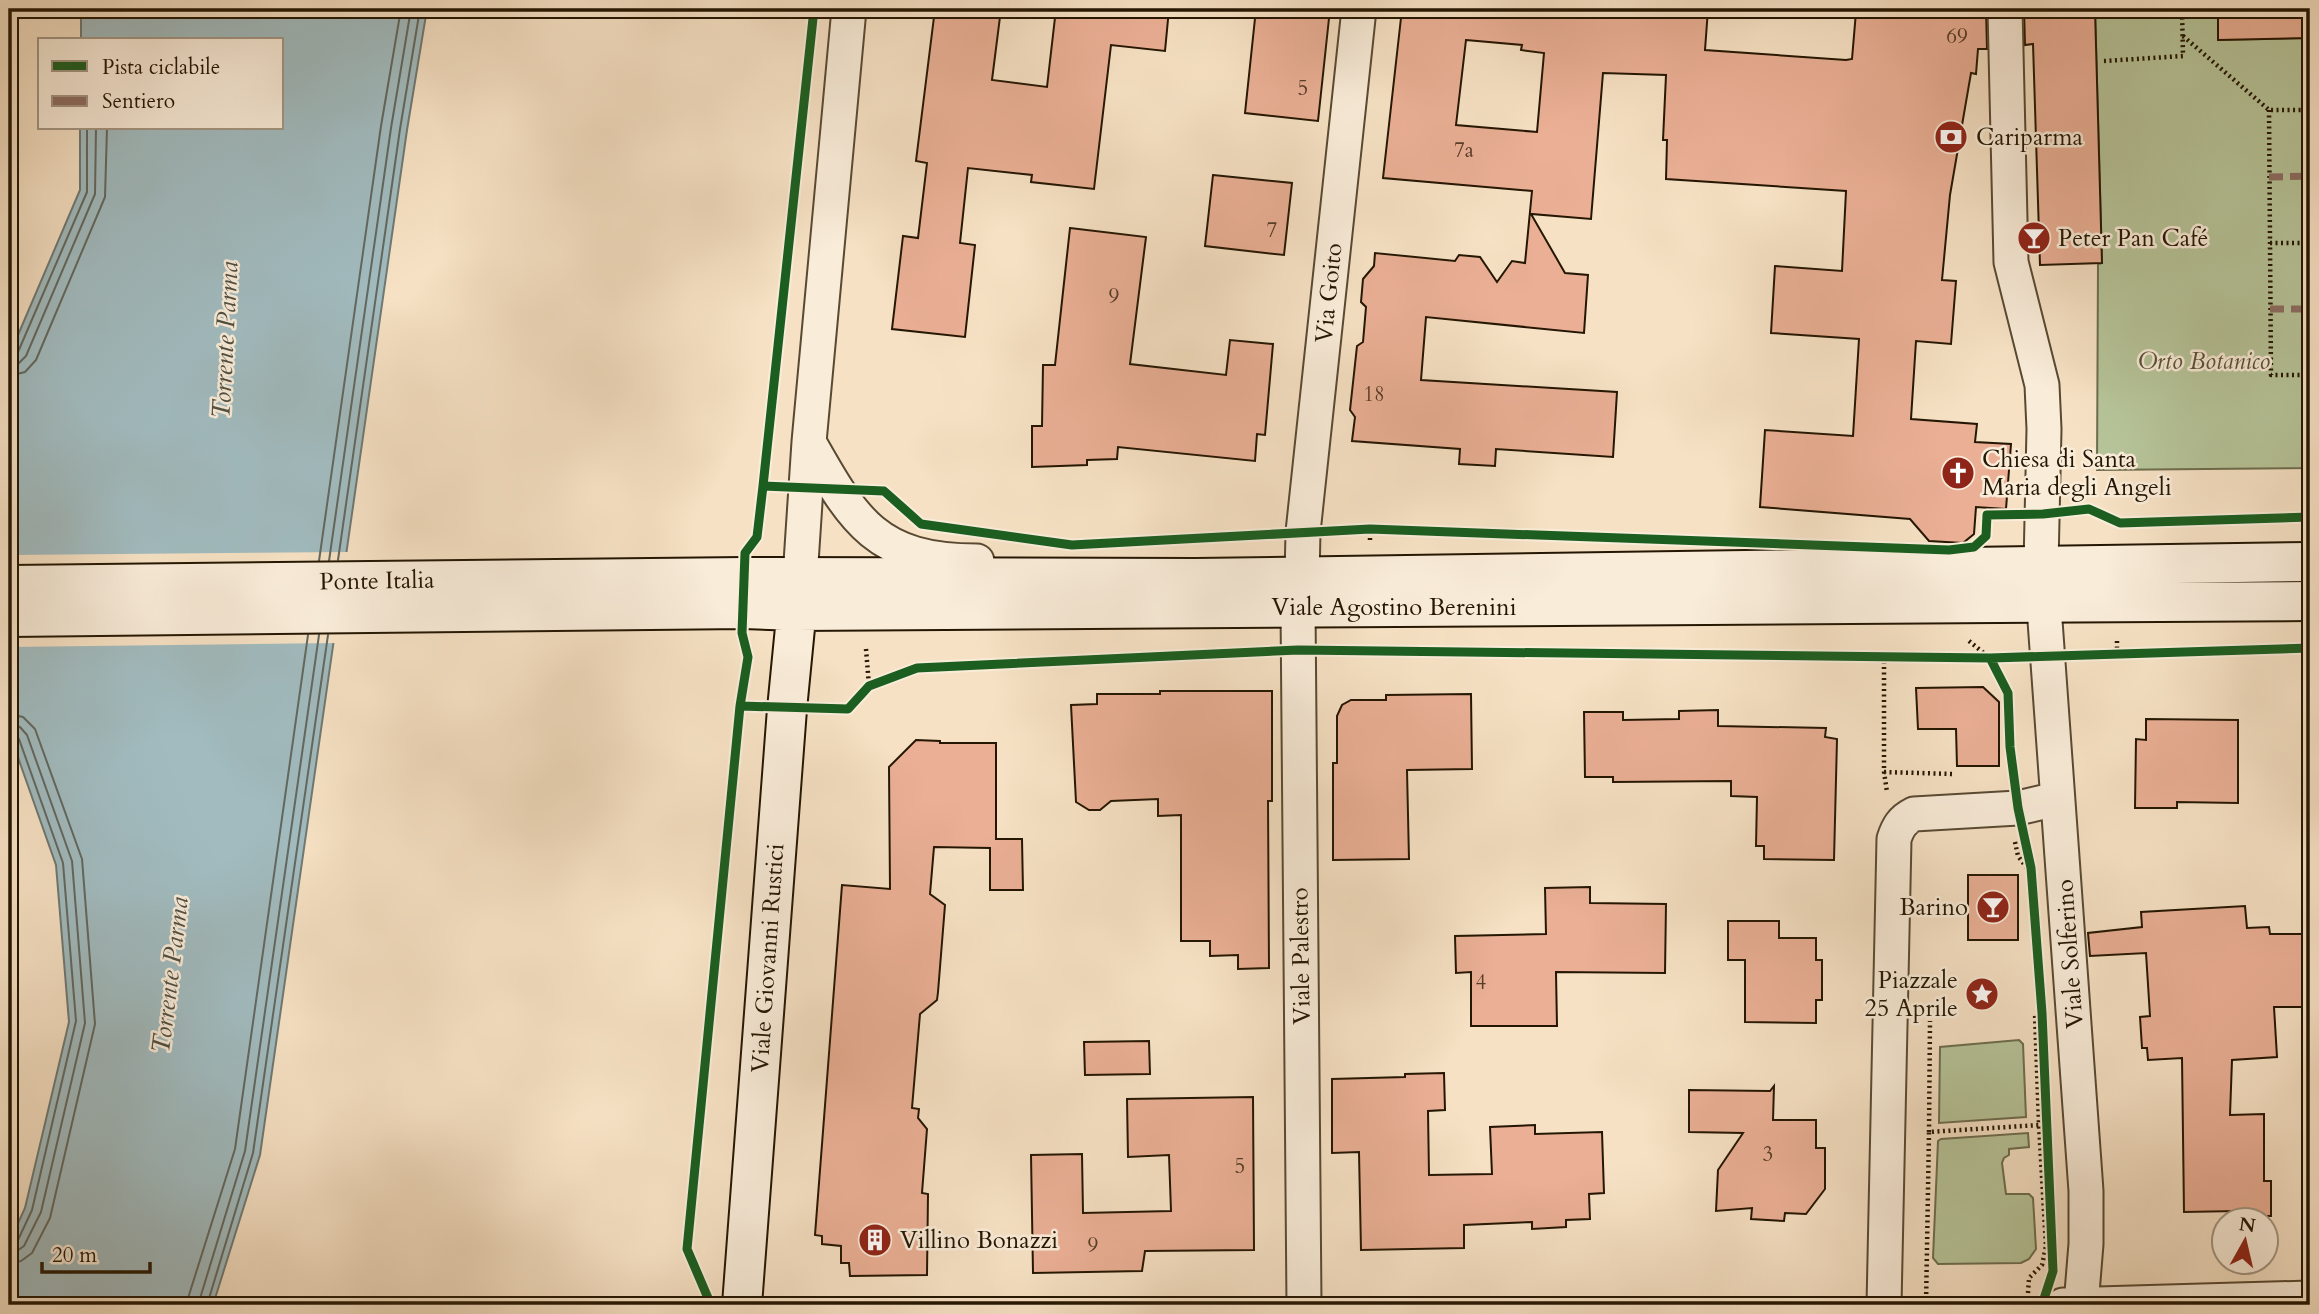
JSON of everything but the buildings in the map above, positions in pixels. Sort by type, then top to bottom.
[{"type":"main road","name":"Viale Agostino Berenini","points":[[799,595],[1196,578],[1300,592],[2041,565],[2310,562]]},
{"type":"main road","points":[[2043,603],[2096,584],[2173,579],[2310,578]]},
{"type":"main road","name":"Ponte Italia","points":[[9,585],[745,593]]},
{"type":"main road","name":"Viale Agostino Berenini","points":[[745,593],[1300,592],[2043,603],[2310,601]]},
{"type":"main road","name":"Ponte Italia","points":[[9,617],[745,593]]},
{"type":"main road","name":"Viale Giovanni Rustici","points":[[742,1305],[799,595]]},
{"type":"street","points":[[799,595],[809,442],[849,9]]},
{"type":"street","name":"Via Goito","points":[[1300,592],[1303,533],[1359,9]]},
{"type":"street","name":"Viale Solferino","points":[[2005,9],[2011,262],[2042,385],[2043,603],[2086,1191],[2086,1244],[2075,1305]]},
{"type":"street","points":[[809,442],[836,489],[855,515],[876,536],[906,552],[965,561],[1064,559],[1196,578]]},
{"type":"street","name":"Viale Palestro","points":[[1300,592],[1304,1305]]},
{"type":"street","points":[[1884,1305],[1892,854],[1898,827],[1905,819],[1923,812],[2012,808],[2056,799]]},
{"type":"street","points":[[2075,1305],[2310,1298]]},
{"type":"path","points":[[2104,61],[2183,56],[2182,10]]},
{"type":"path","points":[[2183,36],[2269,110],[2310,110]]},
{"type":"path","points":[[2269,110],[2271,375],[2310,375]]},
{"type":"path","points":[[2270,243],[2310,243]]},
{"type":"path","points":[[1303,533],[1384,529]]},
{"type":"path","points":[[2105,654],[2131,653]]},
{"type":"path","points":[[1977,657],[2046,655]]},
{"type":"path","points":[[1870,656],[1897,656]]},
{"type":"path","points":[[1884,656],[1884,772],[1889,798],[1905,819]]},
{"type":"path","points":[[1990,657],[1996,669]]},
{"type":"path","points":[[862,694],[869,686],[881,682]]},
{"type":"path","points":[[1884,772],[1960,774]]},
{"type":"path","points":[[2012,808],[2018,856],[2027,869]]},
{"type":"path","points":[[2012,808],[2032,882]]},
{"type":"path","points":[[2028,1305],[2029,1278],[2042,1265],[2046,1246],[2039,1125],[2038,1003]]},
{"type":"path","points":[[2038,1003],[2053,1271]]},
{"type":"path","points":[[1926,1305],[1930,1021]]},
{"type":"path","points":[[1929,1132],[2039,1125]]},
{"type":"green space","name":"Orto Botanico","points":[[2095,9],[2218,9],[2219,40],[2310,38],[2310,468],[2097,470],[2098,264],[2102,263]]},
{"type":"green space","points":[[2019,1040],[2023,1044],[2026,1117],[1939,1123],[1940,1047]]},
{"type":"green space","points":[[2028,1133],[2029,1147],[2009,1149],[2009,1155],[2002,1163],[2006,1194],[2029,1194],[2033,1198],[2036,1249],[2029,1259],[2021,1263],[1938,1264],[1933,1258],[1938,1141]]},
{"type":"water","name":"Torrente Parma","points":[[81,9],[427,9],[407,130],[260,1155],[213,1305],[9,1305],[9,1243],[25,1208],[69,1022],[56,865],[9,732],[9,356],[80,190],[80,130],[284,130],[284,38],[81,38]]},
{"type":"pier","points":[[350,552],[337,643],[9,647],[9,555]]},
{"type":"marked path","points":[[2269,177],[2310,176]]},
{"type":"marked path","points":[[2270,309],[2310,309]]},
{"type":"cycle path","points":[[763,486],[814,9]]},
{"type":"cycle path","points":[[711,1305],[687,1249],[740,706],[748,657],[742,633],[745,553],[757,537],[763,486],[884,491],[921,524],[1072,545],[1370,529],[1949,550],[1974,547],[1986,536],[1987,515],[2043,514],[2089,509],[2120,523],[2310,517]]},
{"type":"cycle path","points":[[740,706],[848,709],[869,686],[917,668],[1298,650],[1990,658],[2310,648]]},
{"type":"cycle path","points":[[1990,658],[2008,693],[2010,747],[2018,808],[2031,868],[2042,1013],[2053,1271],[2042,1305]]},
{"type":"place","name":"Cariparma","points":[[1951,137]]},
{"type":"place","name":"Peter Pan Café","points":[[2034,238]]},
{"type":"place","name":"Chiesa di Santa Maria degli Angeli","points":[[1958,473]]},
{"type":"place","name":"Barino","points":[[1993,907]]},
{"type":"place","name":"Piazzale 25 Aprile","points":[[1982,994]]},
{"type":"place","name":"Villino Bonazzi","points":[[875,1240]]}]
